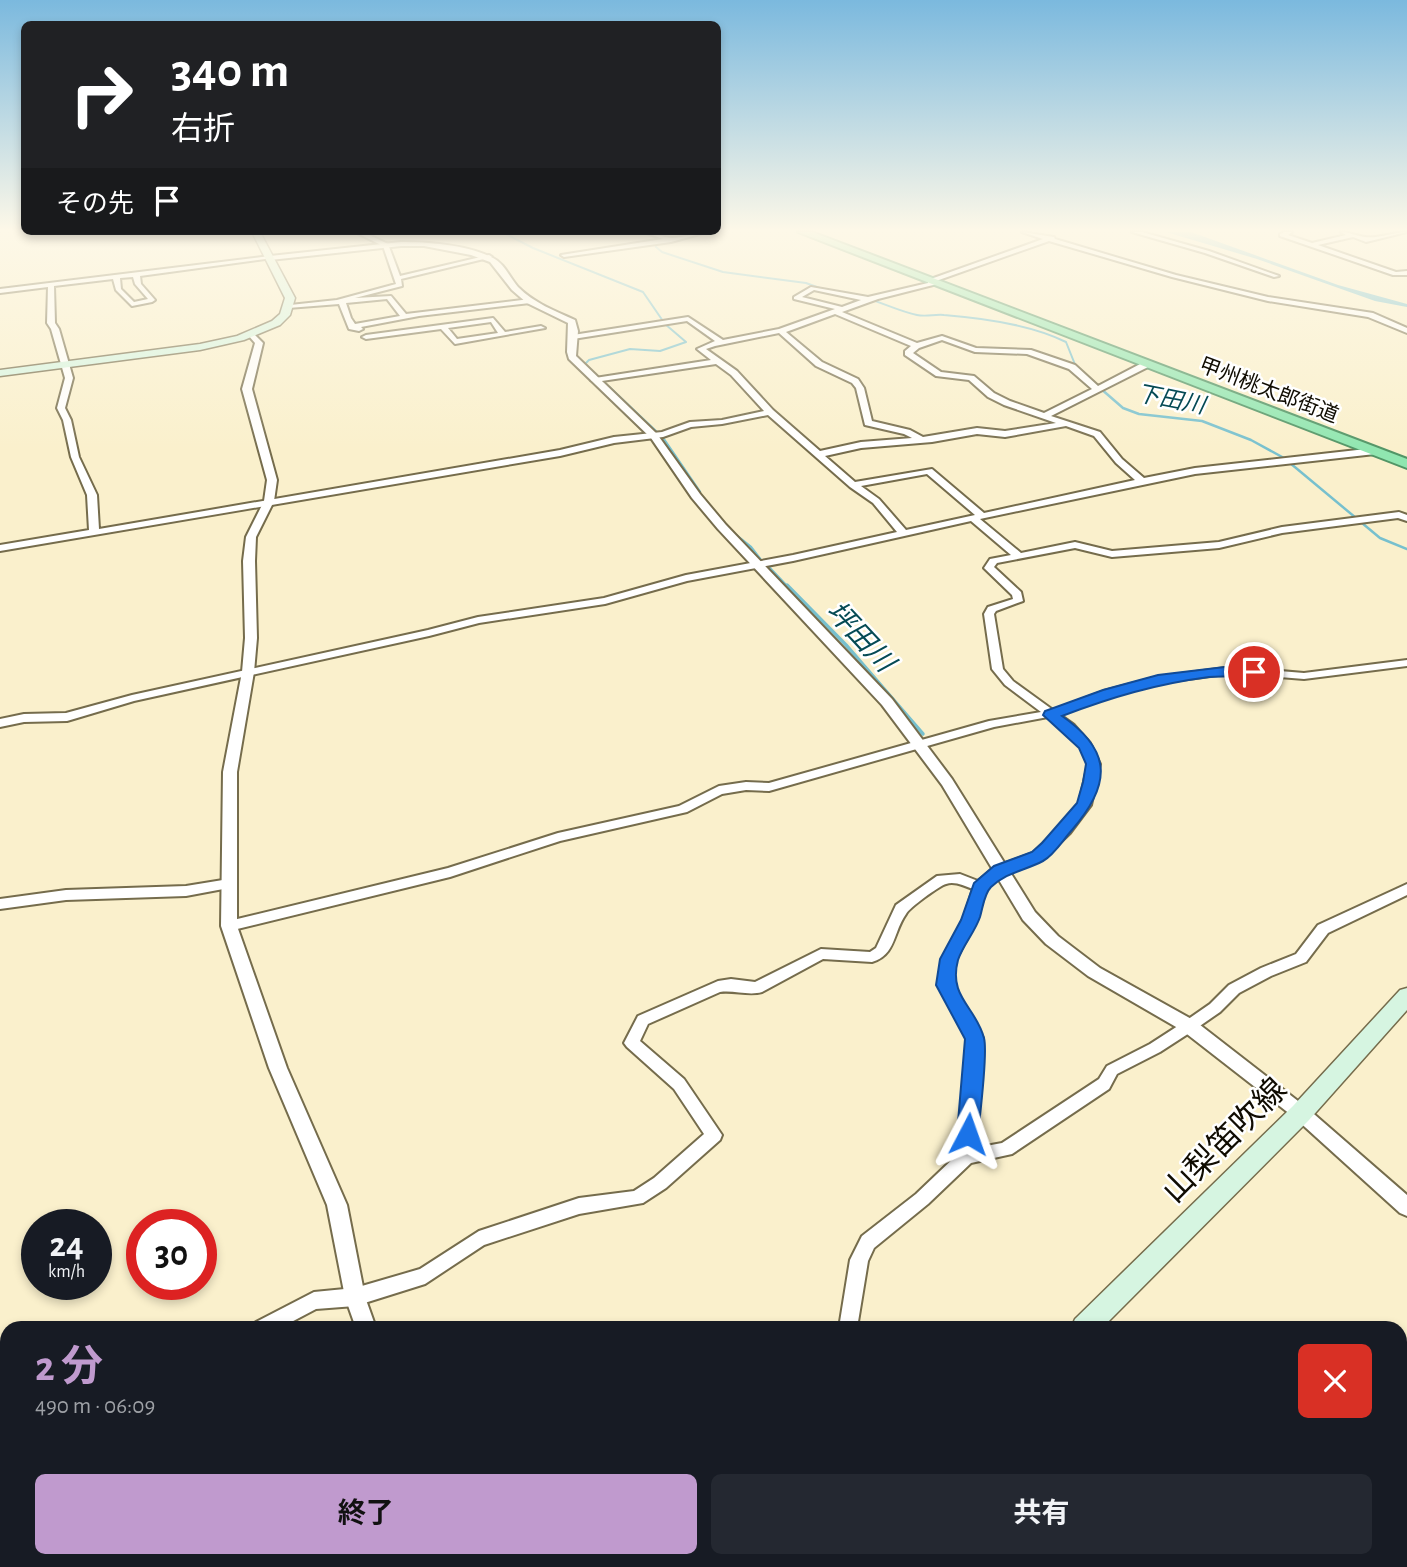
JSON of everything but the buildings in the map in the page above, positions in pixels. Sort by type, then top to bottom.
[{"type":"highway","name":"甲州桃太郎街道","points":[[993,305],[1407,464]]},
{"type":"main road","points":[[0,373],[200,347],[251,334],[276,323],[290,307]]},
{"type":"main road","name":"山梨笛吹線","points":[[1091,1321],[1301,1113],[1407,996]]},
{"type":"street","points":[[51,305],[51,323],[67,365],[69,384],[61,408],[67,420],[75,457],[92,495],[94,531]]},
{"type":"street","points":[[290,307],[306,305]]},
{"type":"street","points":[[342,305],[352,327],[361,330],[368,340],[432,327],[493,320],[502,333]]},
{"type":"street","points":[[375,305],[386,320]]},
{"type":"street","points":[[395,305],[404,316]]},
{"type":"street","points":[[352,327],[404,316],[494,305]]},
{"type":"street","points":[[538,305],[572,322],[575,329],[570,350],[572,357],[594,380],[658,435],[696,496],[887,702],[921,746],[974,824],[1029,916],[1074,958],[1189,1026],[1301,1113],[1407,1208]]},
{"type":"street","points":[[821,305],[841,311],[876,330],[916,346]]},
{"type":"street","points":[[855,305],[781,331],[722,342],[701,349],[734,373],[770,412],[853,485],[876,501],[904,534]]},
{"type":"street","points":[[1305,305],[1370,315],[1407,331]]},
{"type":"street","points":[[418,314],[432,327]]},
{"type":"street","points":[[573,337],[688,319],[722,342]]},
{"type":"street","points":[[442,326],[455,342],[541,328]]},
{"type":"street","points":[[781,331],[819,364],[855,381],[860,388],[868,423],[907,432],[920,440]]},
{"type":"street","points":[[251,334],[259,343],[247,389],[272,480],[269,502],[251,537],[251,638],[248,672],[230,772],[229,926],[278,1068],[337,1205],[355,1297],[364,1321]]},
{"type":"street","points":[[1098,387],[1072,367],[1028,352],[975,350],[942,338],[916,346],[908,353],[939,374],[971,377],[998,399],[1097,434],[1119,461],[1142,481]]},
{"type":"street","points":[[594,380],[718,361]]},
{"type":"street","points":[[1046,415],[1147,364]]},
{"type":"street","points":[[0,548],[560,453],[614,440],[658,435],[690,425],[722,422],[770,412]]},
{"type":"street","points":[[820,454],[976,431],[1005,433],[1064,424]]},
{"type":"street","points":[[0,723],[24,718],[68,717],[132,698],[478,620],[606,601],[686,579],[1142,481],[1286,460],[1375,452]]},
{"type":"street","points":[[853,485],[929,471],[1020,556]]},
{"type":"street","points":[[966,1157],[975,1038],[945,985],[949,959],[970,920],[980,887],[1000,870],[1038,856],[1065,830],[1085,805],[1094,764],[1086,746],[1070,728],[1009,683],[998,669],[989,614],[992,609],[1018,601],[1017,594],[1010,585],[989,568],[993,561],[1076,545],[1112,554],[1219,545],[1282,530],[1399,515],[1407,518]]},
{"type":"street","points":[[229,926],[450,872],[558,837],[683,809],[719,790],[746,786],[769,787],[993,724],[1050,715],[1108,694],[1186,675],[1233,670],[1304,676],[1407,663]]},
{"type":"street","points":[[275,1321],[314,1301],[355,1297],[425,1276],[479,1239],[579,1206],[637,1198],[660,1182],[714,1135],[679,1084],[632,1043],[643,1020],[718,987],[731,985],[757,988],[821,954],[872,957],[881,952],[901,909],[942,879],[960,879],[980,887]]},
{"type":"street","points":[[0,904],[66,894],[105,891],[174,892],[229,884]]},
{"type":"street","points":[[849,1321],[859,1260],[868,1242],[922,1199],[966,1157],[1006,1149],[1104,1084],[1112,1070],[1155,1048],[1216,1009],[1234,989],[1301,958],[1323,929],[1407,888]]},
{"type":"waterway","name":"坪田川","points":[[598,377],[585,364],[589,360],[630,349],[660,351],[686,342],[665,324],[652,305]]},
{"type":"waterway","name":"下田川","points":[[887,305],[917,315],[974,318],[1038,331],[1066,342],[1076,367]]},
{"type":"waterway","name":"坪田川","points":[[604,382],[609,387]]},
{"type":"waterway","name":"坪田川","points":[[609,387],[663,438],[700,492]]},
{"type":"waterway","name":"下田川","points":[[1100,388],[1123,408],[1139,414],[1202,421],[1251,440],[1284,458],[1380,538],[1407,549]]},
{"type":"waterway","name":"坪田川","points":[[704,498],[712,509]]},
{"type":"waterway","name":"坪田川","points":[[731,531],[751,547],[761,560]]},
{"type":"waterway","name":"坪田川","points":[[769,567],[788,587]]},
{"type":"waterway","name":"坪田川","points":[[787,585],[846,645],[923,734]]},
{"type":"route","points":[[968,1134],[975,1038],[945,985],[949,959],[970,920],[980,887],[1000,870],[1038,856],[1048,847],[1085,805],[1091,782],[1094,764],[1086,746],[1070,728],[1050,715],[1082,702],[1158,680],[1233,670],[1254,672]]}]
